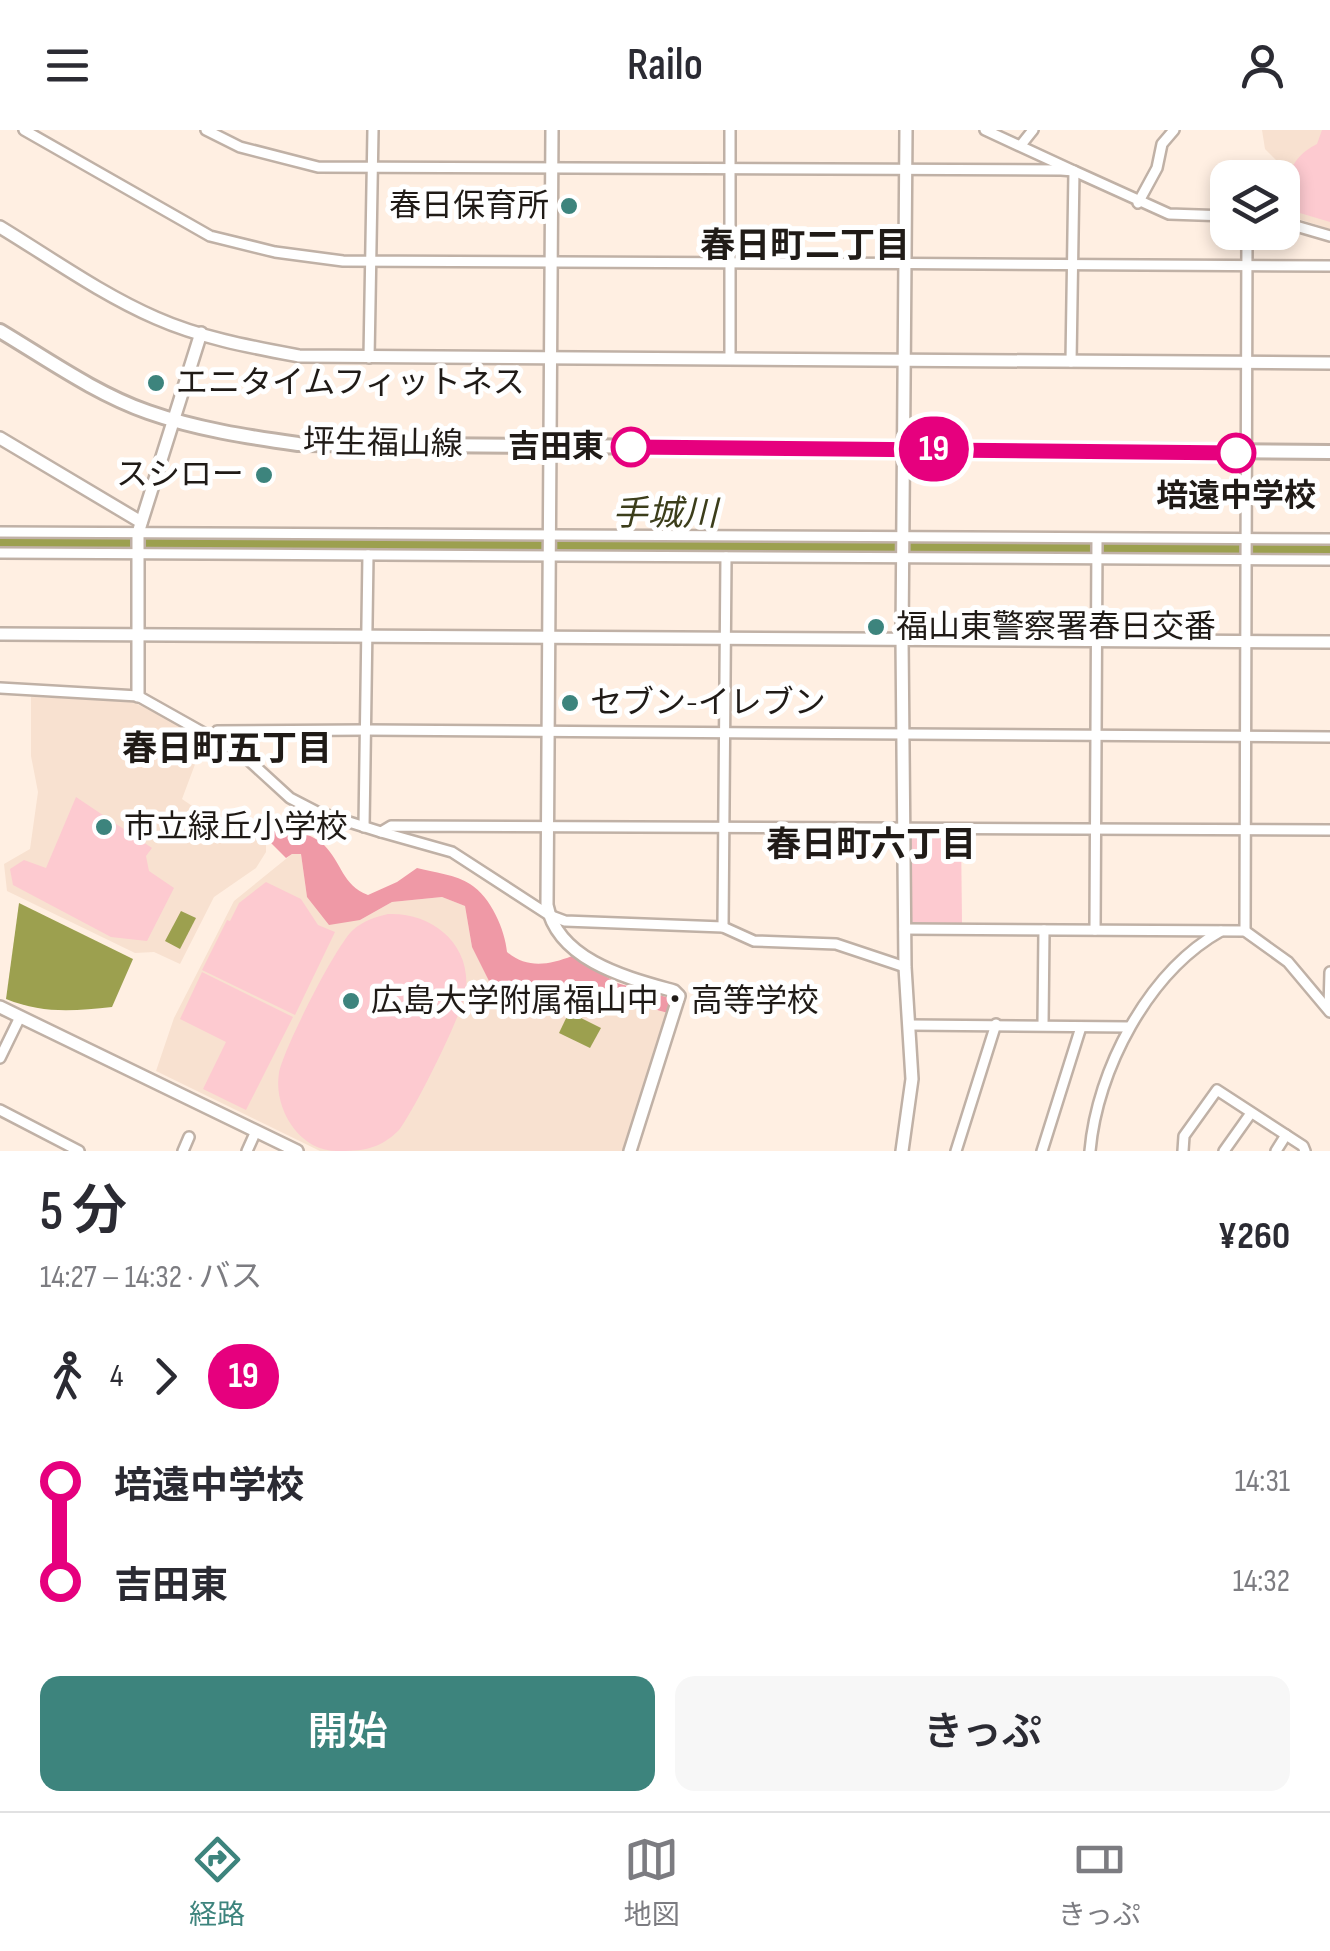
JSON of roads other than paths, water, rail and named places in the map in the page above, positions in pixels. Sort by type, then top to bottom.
[{"type":"main road","name":"坪生福山線","points":[[0,331],[91,385],[146,411],[298,444],[1330,452]]},
{"type":"street","points":[[24,130],[210,236],[275,252],[369,260],[1330,266]]},
{"type":"street","points":[[206,130],[240,146],[318,167],[1074,171]]},
{"type":"street","points":[[369,358],[373,130]]},
{"type":"street","points":[[552,130],[549,915],[584,957],[679,996],[630,1151]]},
{"type":"street","points":[[730,130],[730,359]]},
{"type":"street","points":[[902,1151],[912,1079],[904,929],[902,638],[906,130]]},
{"type":"street","points":[[986,130],[1138,203],[1168,214],[1210,215]]},
{"type":"street","points":[[1012,130],[1018,144]]},
{"type":"street","points":[[1018,144],[1033,130]]},
{"type":"street","points":[[1138,203],[1157,168],[1162,144],[1174,130]]},
{"type":"street","points":[[1072,362],[1074,171]]},
{"type":"street","points":[[0,227],[126,304],[159,319],[299,356],[1330,363]]},
{"type":"street","points":[[1300,227],[1330,236]]},
{"type":"street","points":[[1245,930],[1247,250]]},
{"type":"street","points":[[138,696],[138,538],[202,333]]},
{"type":"street","points":[[0,438],[138,538]]},
{"type":"street","points":[[0,532],[550,545],[726,557],[1330,560]]},
{"type":"street","points":[[0,553],[138,538],[368,555],[550,545],[902,538],[1245,542],[1330,539]]},
{"type":"street","points":[[1095,930],[1097,540]]},
{"type":"street","points":[[364,827],[368,555]]},
{"type":"street","points":[[723,928],[726,557]]},
{"type":"street","points":[[0,634],[1330,642]]},
{"type":"street","points":[[0,688],[138,696],[255,764],[290,798],[317,812],[452,852],[549,915],[588,924],[723,928],[754,941],[836,944],[905,967]]},
{"type":"street","points":[[212,738],[217,730],[1330,737]]},
{"type":"street","points":[[381,832],[391,826],[1330,830]]},
{"type":"street","points":[[904,929],[1245,930],[1274,948],[1330,1010]]},
{"type":"street","points":[[1044,930],[1044,1024]]},
{"type":"street","points":[[1090,1151],[1093,1114],[1129,1027],[1177,966],[1223,930]]},
{"type":"street","points":[[1330,972],[1330,1010]]},
{"type":"street","points":[[0,1007],[297,1151]]},
{"type":"street","points":[[0,1058],[20,1016]]},
{"type":"street","points":[[956,1151],[996,1024]]},
{"type":"street","points":[[910,1025],[1129,1027]]},
{"type":"street","points":[[1042,1151],[1080,1027]]},
{"type":"street","points":[[1184,1151],[1184,1136],[1218,1090],[1304,1146],[1305,1151]]},
{"type":"street","points":[[0,1110],[79,1151]]},
{"type":"street","points":[[1224,1151],[1252,1113]]},
{"type":"street","points":[[247,1151],[256,1131]]},
{"type":"street","points":[[1276,1151],[1286,1135]]},
{"type":"street","points":[[183,1151],[189,1137]]},
{"type":"waterway","name":"手城川","points":[[0,543],[1330,551]]},
{"type":"place","name":"春日保育所","points":[[569,206]]},
{"type":"place","name":"エニタイムフィットネス","points":[[156,383]]},
{"type":"place","name":"吉田東","points":[[631,447]]},
{"type":"place","name":"培遠中学校","points":[[1236,453]]},
{"type":"place","name":"スシロー","points":[[264,475]]},
{"type":"place","name":"福山東警察署春日交番","points":[[876,627]]},
{"type":"place","name":"セブン-イレブン","points":[[570,703]]},
{"type":"place","name":"市立緑丘小学校","points":[[104,827]]},
{"type":"place","name":"広島大学附属福山中・高等学校","points":[[351,1001]]},
{"type":"district","name":"春日町二丁目","points":[[805,246]]},
{"type":"district","name":"春日町五丁目","points":[[227,749]]},
{"type":"district","name":"春日町六丁目","points":[[871,845]]}]
